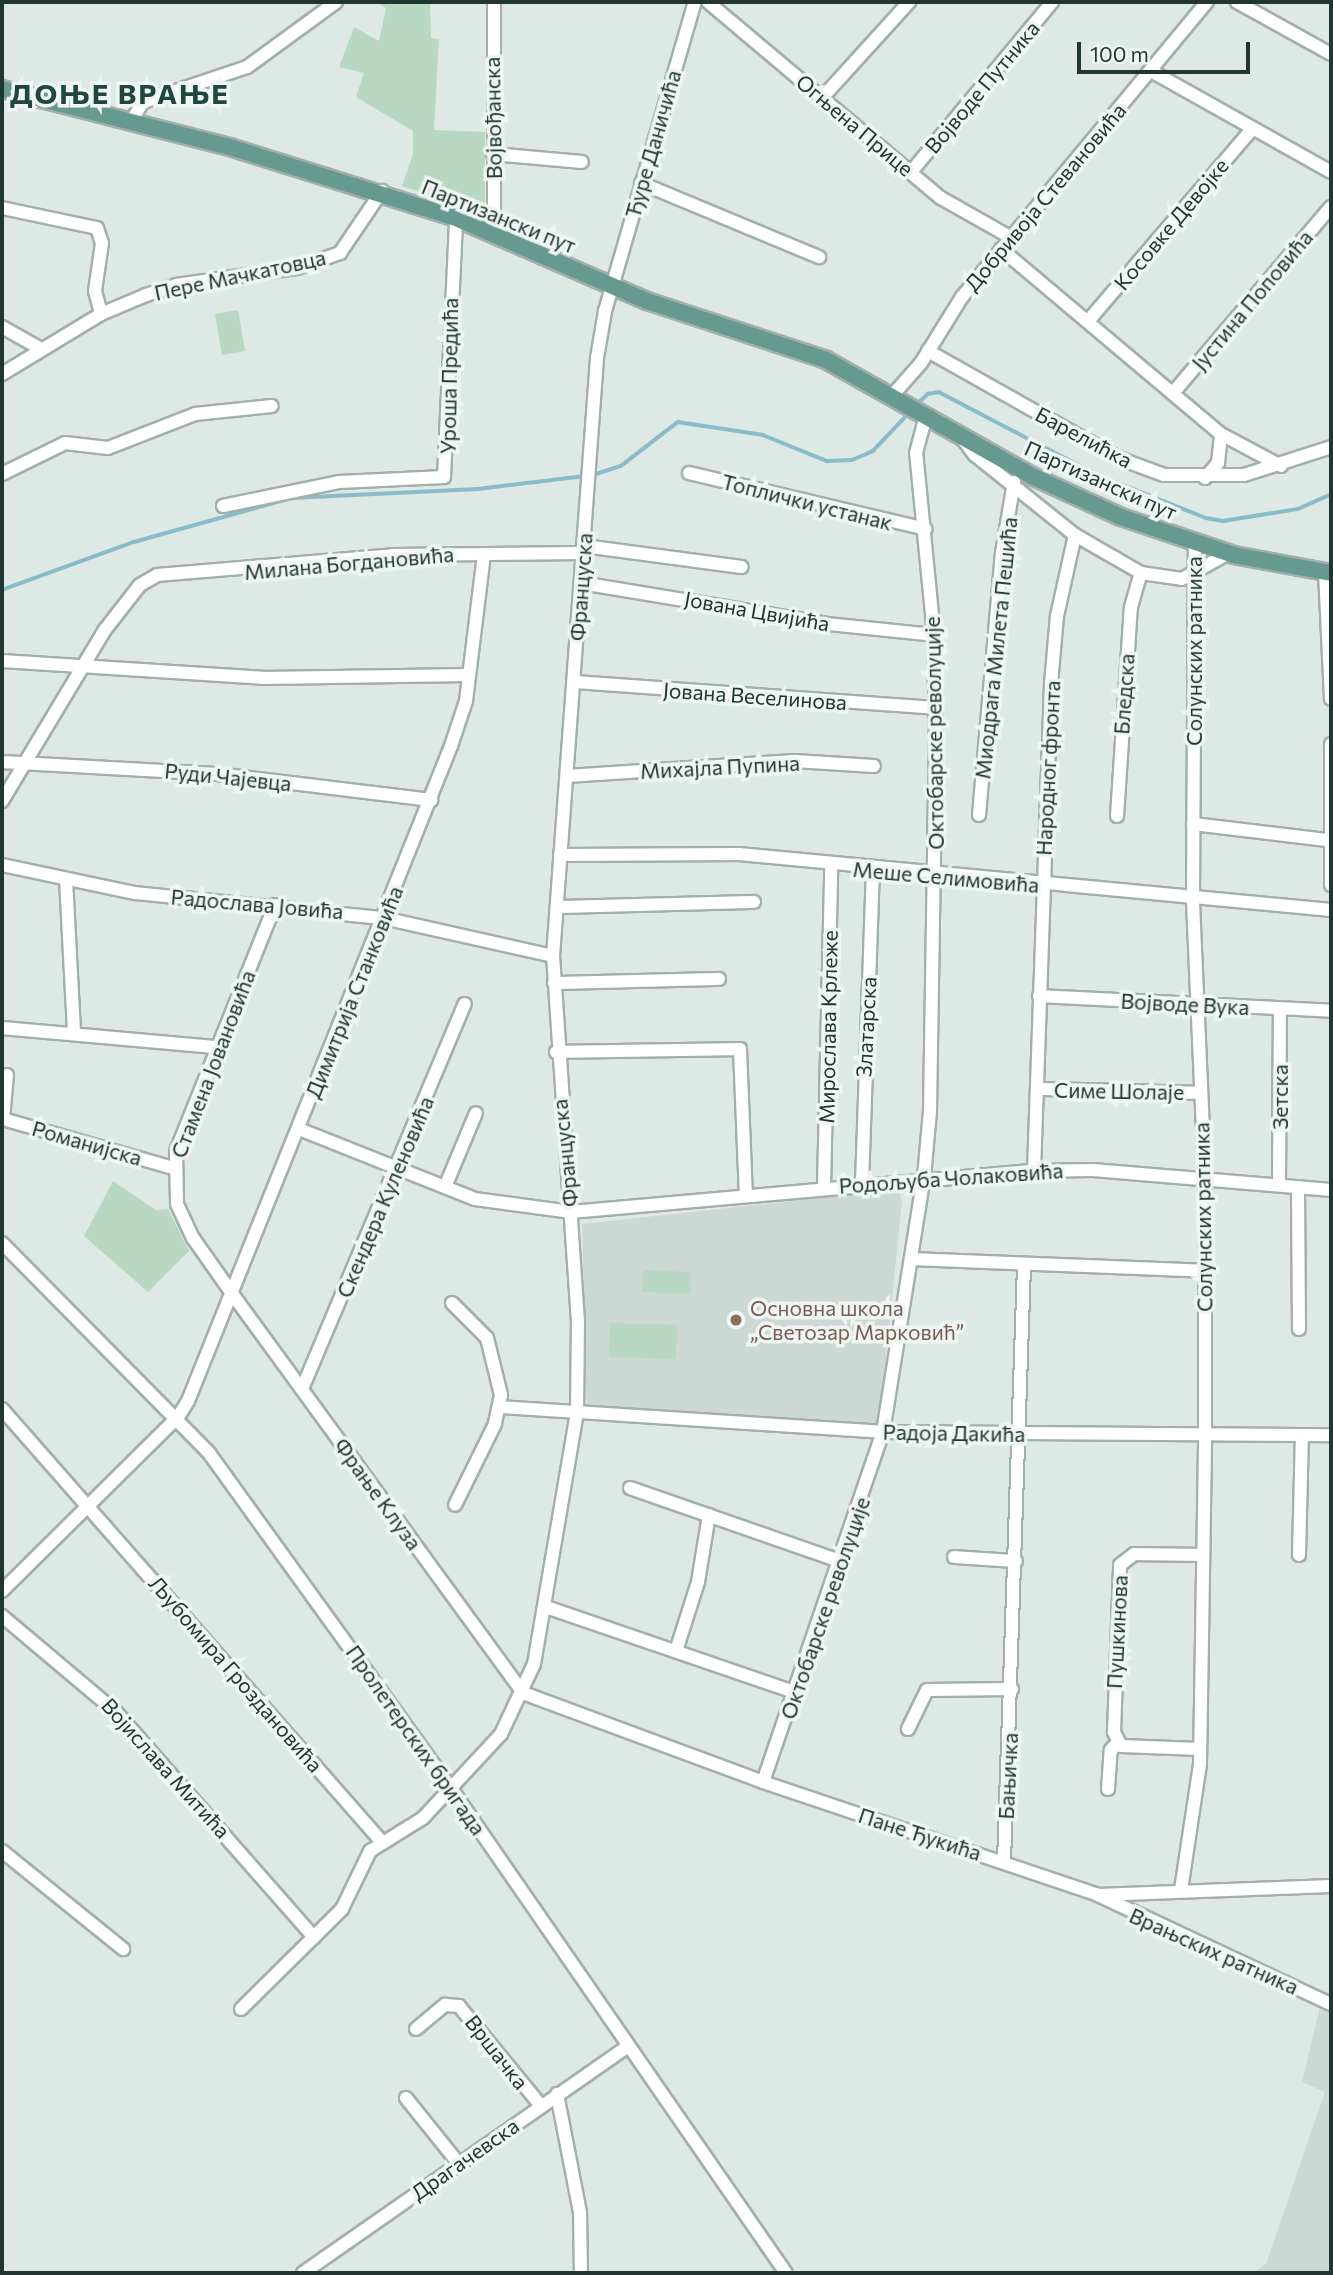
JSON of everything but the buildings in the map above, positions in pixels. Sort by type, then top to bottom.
[{"type":"main road","name":"Партизански пут","points":[[2,89],[132,120],[382,191],[456,218],[612,287],[803,350],[1077,498],[1195,544],[1229,554],[1328,572]]},
{"type":"street","points":[[132,120],[143,102],[247,67],[336,2]]},
{"type":"street","name":"Војвођанска","points":[[494,234],[495,2]]},
{"type":"street","name":"Ђуре Даничића","points":[[612,287],[640,183],[695,2]]},
{"type":"street","name":"Огњена Прице","points":[[708,2],[953,206],[1010,237]]},
{"type":"street","points":[[822,98],[909,2]]},
{"type":"street","name":"Војводе Путника","points":[[911,172],[1052,2]]},
{"type":"street","name":"Добривоја Стевановића","points":[[893,398],[928,351],[962,296],[1207,2]]},
{"type":"street","points":[[1237,2],[1331,54]]},
{"type":"street","points":[[1152,71],[1331,172]]},
{"type":"street","name":"Косовке Девојке","points":[[1089,320],[1252,129]]},
{"type":"street","points":[[493,154],[582,162]]},
{"type":"street","points":[[640,183],[819,257]]},
{"type":"street","name":"Пере Мачкатовца","points":[[2,374],[101,314],[176,285],[323,261],[349,243],[382,191]]},
{"type":"street","name":"Јустина Поповића","points":[[1173,393],[1331,207]]},
{"type":"street","points":[[2,208],[97,228],[102,243],[95,291],[101,314]]},
{"type":"street","name":"Уроша Предића","points":[[223,506],[319,485],[444,477],[456,218]]},
{"type":"street","points":[[1001,249],[1089,320],[1221,434],[1281,466]]},
{"type":"street","name":"Француска","points":[[382,1842],[412,1827],[452,1790],[501,1734],[523,1693],[546,1607],[577,1413],[572,1212],[556,1052],[553,956],[600,335],[612,287]]},
{"type":"street","points":[[2,327],[41,349]]},
{"type":"street","name":"Барелићка","points":[[928,351],[1130,464],[1205,478],[1281,466],[1331,447]]},
{"type":"street","points":[[2,474],[65,443],[108,448],[195,414],[272,406]]},
{"type":"street","name":"Октобарске револуције","points":[[763,1782],[842,1563],[883,1432],[924,1177],[935,874],[936,708],[934,635],[916,453],[920,413]]},
{"type":"street","points":[[1205,478],[1218,463],[1221,434]]},
{"type":"street","name":"Партизански пут","points":[[960,435],[975,455],[1014,482],[1075,535],[1141,573],[1171,580],[1194,575],[1229,554]]},
{"type":"street","name":"Топлички устанак","points":[[689,473],[925,529]]},
{"type":"street","name":"Миодрага Милета Пешића","points":[[979,815],[1001,564],[1014,482]]},
{"type":"street","name":"Народног фронта","points":[[1034,1171],[1043,886],[1057,616],[1075,535]]},
{"type":"street","name":"Солунских ратника","points":[[1181,1889],[1194,1829],[1200,1749],[1205,1434],[1205,1177],[1193,901],[1195,544]]},
{"type":"street","name":"Милана Богдановића","points":[[82,666],[140,585],[157,575],[583,550]]},
{"type":"street","name":"Јована Цвијића","points":[[583,550],[742,567]]},
{"type":"street","name":"Димитрија Станковића","points":[[178,1417],[233,1295],[431,800],[466,702],[484,554]]},
{"type":"street","points":[[1328,572],[1331,699]]},
{"type":"street","name":"Бледска","points":[[1116,816],[1131,607],[1141,573]]},
{"type":"street","name":"Јована Цвијића","points":[[581,583],[828,624],[934,635]]},
{"type":"street","points":[[2,660],[262,678],[469,675]]},
{"type":"street","points":[[2,801],[82,666]]},
{"type":"street","name":"Јована Веселинова","points":[[574,682],[936,708]]},
{"type":"street","points":[[1331,744],[1327,840],[1331,885]]},
{"type":"street","name":"Руди Чајевца","points":[[2,762],[217,774],[431,800]]},
{"type":"street","name":"Михајла Пупина","points":[[567,776],[783,762],[874,765]]},
{"type":"street","points":[[1194,824],[1327,840]]},
{"type":"street","name":"Меше Селимовића","points":[[561,855],[707,852],[831,867],[935,874],[1193,901],[1331,910]]},
{"type":"street","name":"Радослава Јовића","points":[[2,865],[135,893],[275,905],[383,918],[553,956]]},
{"type":"street","name":"Мирослава Крлеже","points":[[824,1187],[831,867]]},
{"type":"street","name":"Златарска","points":[[862,1184],[873,870]]},
{"type":"street","points":[[66,879],[74,1033]]},
{"type":"street","points":[[556,907],[754,902]]},
{"type":"street","name":"Стамена Јовановића","points":[[233,1295],[182,1217],[173,1168],[217,1047],[275,905]]},
{"type":"street","points":[[554,983],[719,979]]},
{"type":"street","name":"Војводе Вука","points":[[1040,996],[1331,1011]]},
{"type":"street","name":"Скендера Куленовића","points":[[302,1389],[398,1169],[465,1004]]},
{"type":"street","name":"Зетска","points":[[1279,1185],[1280,1009]]},
{"type":"street","points":[[2,1028],[217,1047]]},
{"type":"street","points":[[556,1052],[740,1049],[746,1196]]},
{"type":"street","name":"Романијска","points":[[7,1075],[3,1119],[173,1168]]},
{"type":"street","name":"Симе Шолаје","points":[[1038,1089],[1200,1093]]},
{"type":"street","points":[[445,1187],[476,1113]]},
{"type":"street","name":"Родољуба Чолаковића","points":[[299,1129],[445,1187],[501,1205],[572,1212],[924,1177],[1034,1171],[1205,1177],[1331,1190]]},
{"type":"street","points":[[1298,1187],[1299,1329]]},
{"type":"street","name":"Пролетерских бригада","points":[[2,1242],[178,1417],[452,1790],[786,2273]]},
{"type":"street","points":[[911,1259],[1024,1266],[1205,1270]]},
{"type":"street","name":"Бањичка","points":[[1003,1862],[1022,1434],[1024,1266]]},
{"type":"street","name":"Фрање Клуза","points":[[233,1295],[523,1693]]},
{"type":"street","points":[[452,1303],[487,1338],[498,1376],[500,1408],[455,1505]]},
{"type":"street","name":"Радоја Дакића","points":[[500,1408],[883,1432],[1331,1435]]},
{"type":"street","name":"Љубомира Гроздановића","points":[[2,1409],[382,1842]]},
{"type":"street","points":[[2,1591],[178,1417]]},
{"type":"street","points":[[1299,1555],[1302,1435]]},
{"type":"street","points":[[630,1488],[842,1563]]},
{"type":"street","points":[[676,1651],[696,1592],[709,1516]]},
{"type":"street","name":"Пушкинова","points":[[1108,1788],[1111,1750],[1116,1743],[1120,1565],[1134,1554],[1202,1555]]},
{"type":"street","points":[[954,1557],[1016,1561]]},
{"type":"street","points":[[546,1607],[797,1693]]},
{"type":"street","name":"Војислава Митића","points":[[2,1616],[116,1712],[314,1937]]},
{"type":"street","points":[[908,1729],[927,1690],[1012,1689]]},
{"type":"street","name":"Пане Ђукића","points":[[523,1693],[763,1782],[1098,1895],[1181,1889],[1331,1886]]},
{"type":"street","points":[[1116,1743],[1200,1749]]},
{"type":"street","points":[[241,2009],[342,1909],[358,1869],[382,1842]]},
{"type":"street","points":[[2,1851],[123,1949]]},
{"type":"street","points":[[1123,1910],[1131,1892]]},
{"type":"street","name":"Врањских ратника","points":[[1098,1895],[1123,1910],[1331,2004]]},
{"type":"street","name":"Вршачка","points":[[416,2029],[446,2006],[459,2006],[541,2106]]},
{"type":"street","name":"Драгачевска","points":[[303,2273],[628,2046]]},
{"type":"street","points":[[557,2094],[580,2212],[581,2273]]},
{"type":"street","points":[[406,2098],[459,2164]]},
{"type":"shaded area","name":"Основна школа „Светозар Марковић”","points":[[890,1190],[899,1192],[902,1201],[879,1424],[587,1407],[582,1224]]},
{"type":"shaded area","points":[[1322,1999],[1331,2004],[1331,2273],[1252,2273],[1266,2264],[1325,2092],[1302,2082]]},
{"type":"green space","points":[[375,2],[430,2],[431,38],[439,39],[434,130],[485,132],[485,213],[402,186],[413,154],[413,131],[356,97],[364,73],[339,67],[354,27],[379,41],[386,8]]},
{"type":"green space","points":[[238,310],[245,351],[222,355],[215,314]]},
{"type":"green space","points":[[113,1181],[156,1210],[168,1209],[189,1251],[148,1292],[84,1236]]},
{"type":"green space","points":[[643,1270],[691,1272],[690,1294],[642,1292]]},
{"type":"green space","points":[[610,1323],[677,1325],[676,1359],[609,1357]]},
{"type":"waterway","points":[[915,406],[928,394],[939,392],[1096,474],[1206,518],[1223,521],[1298,509],[1331,494]]},
{"type":"waterway","points":[[593,475],[621,466],[678,422],[763,435],[827,461],[852,460],[873,451],[910,412]]},
{"type":"waterway","points":[[2,590],[134,542],[292,498],[478,489],[585,476]]},
{"type":"place","name":"Основна школа „Светозар Марковић”","points":[[736,1320]]},
{"type":"district","name":"ДОЊЕ ВРАЊЕ","points":[[120,93]]}]
